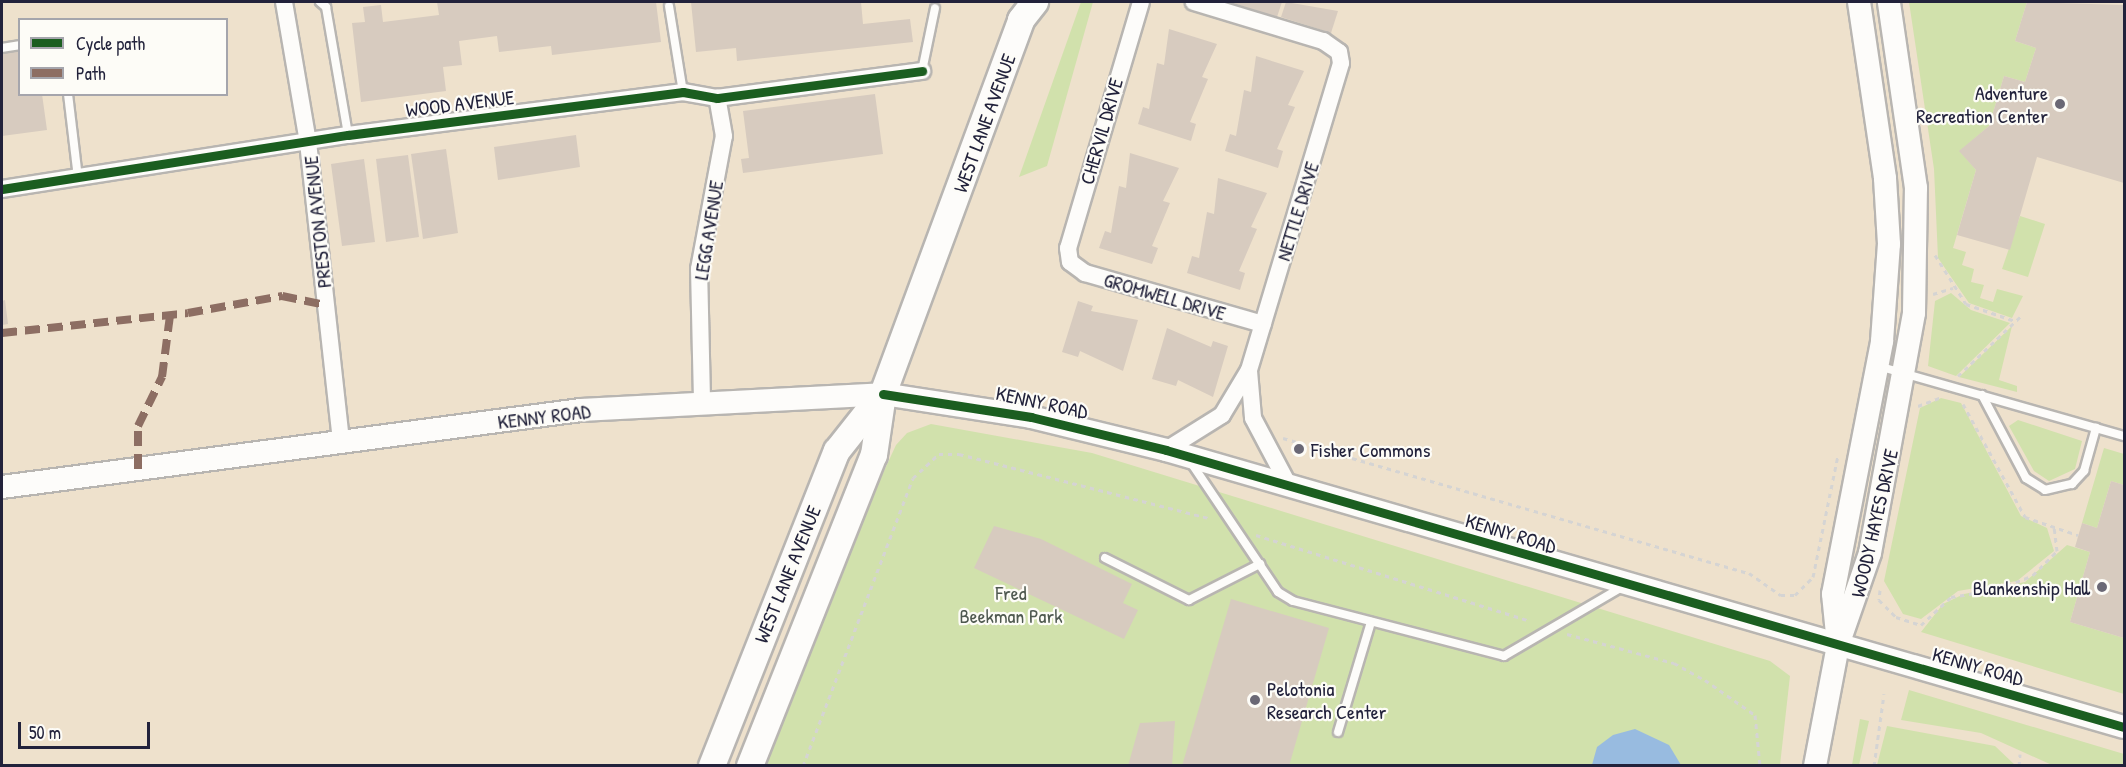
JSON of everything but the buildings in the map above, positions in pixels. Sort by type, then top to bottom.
[{"type":"main road","name":"WEST LANE AVENUE","points":[[750,765],[874,455],[883,394],[1025,8]]},
{"type":"main road","name":"WEST LANE AVENUE","points":[[712,765],[837,451],[883,394]]},
{"type":"street","name":"PRESTON AVENUE","points":[[284,2],[308,142],[341,443]]},
{"type":"street","name":"CHERVIL DRIVE","points":[[1070,262],[1068,248],[1141,2]]},
{"type":"street","name":"NETTLE DRIVE","points":[[1177,453],[1221,415],[1249,370],[1339,75],[1339,52],[1323,41],[1194,2]]},
{"type":"street","name":"WOODY HAYES DRIVE","points":[[1838,645],[1833,594],[1878,366],[1889,244],[1885,178],[1859,2]]},
{"type":"street","name":"WOODY HAYES DRIVE","points":[[1838,645],[1862,589],[1906,373],[1918,252],[1916,188],[1889,2]]},
{"type":"street","name":"WOOD AVENUE","points":[[2,189],[348,135],[683,92],[717,98],[922,71]]},
{"type":"street","name":"LEGG AVENUE","points":[[702,400],[699,269],[724,136],[717,98]]},
{"type":"street","name":"GROMWELL DRIVE","points":[[1070,262],[1085,273],[1263,324]]},
{"type":"street","name":"NETTLE DRIVE","points":[[1249,370],[1253,418],[1290,488]]},
{"type":"street","name":"KENNY ROAD","points":[[2,487],[581,410],[702,400],[883,394],[1031,417],[1177,453],[1624,586],[2124,728]]},
{"type":"street","points":[[1815,765],[1838,645]]},
{"type":"lane","points":[[320,2],[326,7],[348,135]]},
{"type":"lane","points":[[669,6],[683,92]]},
{"type":"lane","points":[[922,71],[935,8]]},
{"type":"lane","points":[[2,48],[18,45]]},
{"type":"lane","points":[[68,96],[78,178]]},
{"type":"lane","points":[[1878,366],[2124,436]]},
{"type":"lane","points":[[1982,395],[2026,478],[2045,490],[2072,484],[2084,471],[2096,428]]},
{"type":"lane","points":[[1177,453],[1260,564],[1278,592],[1293,601],[1504,656],[1518,653],[1548,627],[1624,586]]},
{"type":"lane","points":[[1105,558],[1189,600],[1260,564]]},
{"type":"lane","points":[[1338,732],[1371,622]]},
{"type":"path","points":[[1933,250],[1953,288],[1973,308],[2015,321]]},
{"type":"path","points":[[1932,295],[1953,288]]},
{"type":"path","points":[[1958,376],[2020,316]]},
{"type":"path","points":[[1916,405],[1925,407],[1942,396],[1962,402],[2022,513],[2054,528],[2078,535]]},
{"type":"path","points":[[1276,436],[1749,573],[1781,595],[1795,595],[1813,577],[1839,450]]},
{"type":"path","points":[[803,765],[913,478],[939,454],[1017,468],[1219,521]]},
{"type":"path","points":[[1921,625],[1951,597],[2010,586],[2033,575],[2057,551],[2054,528]]},
{"type":"path","points":[[1246,532],[1530,621]]},
{"type":"path","points":[[1563,632],[1674,663],[1705,680],[1755,715],[1760,765]]},
{"type":"path","points":[[1874,765],[1884,694]]},
{"type":"path","points":[[1861,765],[1875,710]]},
{"type":"path","points":[[2019,765],[2020,754]]},
{"type":"shaded area","points":[[2,2],[2124,2],[2124,765],[2,765]]},
{"type":"green space","points":[[1081,2],[1093,2],[1047,166],[1019,177]]},
{"type":"green space","points":[[1909,2],[2027,2],[2015,41],[2036,48],[2025,82],[2004,76],[1989,126],[1960,151],[1976,170],[1953,248],[1966,252],[1962,265],[1974,269],[1971,282],[1984,285],[1980,298],[1993,302],[1997,289],[2023,296],[2012,318],[1969,303],[1938,258],[1934,169]]},
{"type":"green space","points":[[2020,216],[2045,224],[2028,277],[2002,269]]},
{"type":"green space","points":[[1951,293],[1971,310],[2010,323],[1956,376],[1928,366],[1935,301]]},
{"type":"green space","points":[[2012,326],[1999,380],[2017,386],[2017,392],[1959,377]]},
{"type":"green space","points":[[1941,398],[1961,403],[2021,516],[2047,528],[2054,551],[2017,581],[1958,591],[1921,619],[1903,614],[1884,581],[1920,408]]},
{"type":"green space","points":[[2018,420],[2082,441],[2075,469],[2049,481],[2034,471],[2009,426]]},
{"type":"green space","name":"Fred Beekman Park","points":[[931,424],[1092,453],[1770,661],[1790,676],[1780,765],[762,766],[840,566],[896,445],[907,433]]},
{"type":"green space","points":[[2104,448],[2124,454],[2124,485],[2111,481],[2097,528],[2082,523]]},
{"type":"green space","points":[[2067,545],[2090,552],[2070,622],[2124,638],[2124,694],[1921,632],[1943,604],[1964,594],[2025,582]]},
{"type":"green space","points":[[1909,690],[2124,754],[2124,765],[2052,765],[1981,733],[1901,720]]},
{"type":"green space","points":[[1860,719],[1869,721],[1859,765],[1852,765]]},
{"type":"green space","points":[[1887,726],[1995,746],[2015,765],[1877,765]]},
{"type":"water","points":[[1635,729],[1669,745],[1681,765],[1592,765],[1597,747],[1613,735]]},
{"type":"marked path","points":[[2,333],[188,313],[282,296],[326,305]]},
{"type":"marked path","points":[[138,469],[138,426],[162,377],[170,315]]},
{"type":"cycle path","points":[[2,189],[348,135],[683,92],[717,98],[922,71]]},
{"type":"cycle path","points":[[883,394],[1031,417],[1166,450],[2124,727]]},
{"type":"place","name":"Adventure Recreation Center","points":[[2060,104]]},
{"type":"place","name":"Fisher Commons","points":[[1299,449]]},
{"type":"place","name":"Blankenship Hall","points":[[2102,587]]},
{"type":"place","name":"Pelotonia Research Center","points":[[1255,700]]}]
